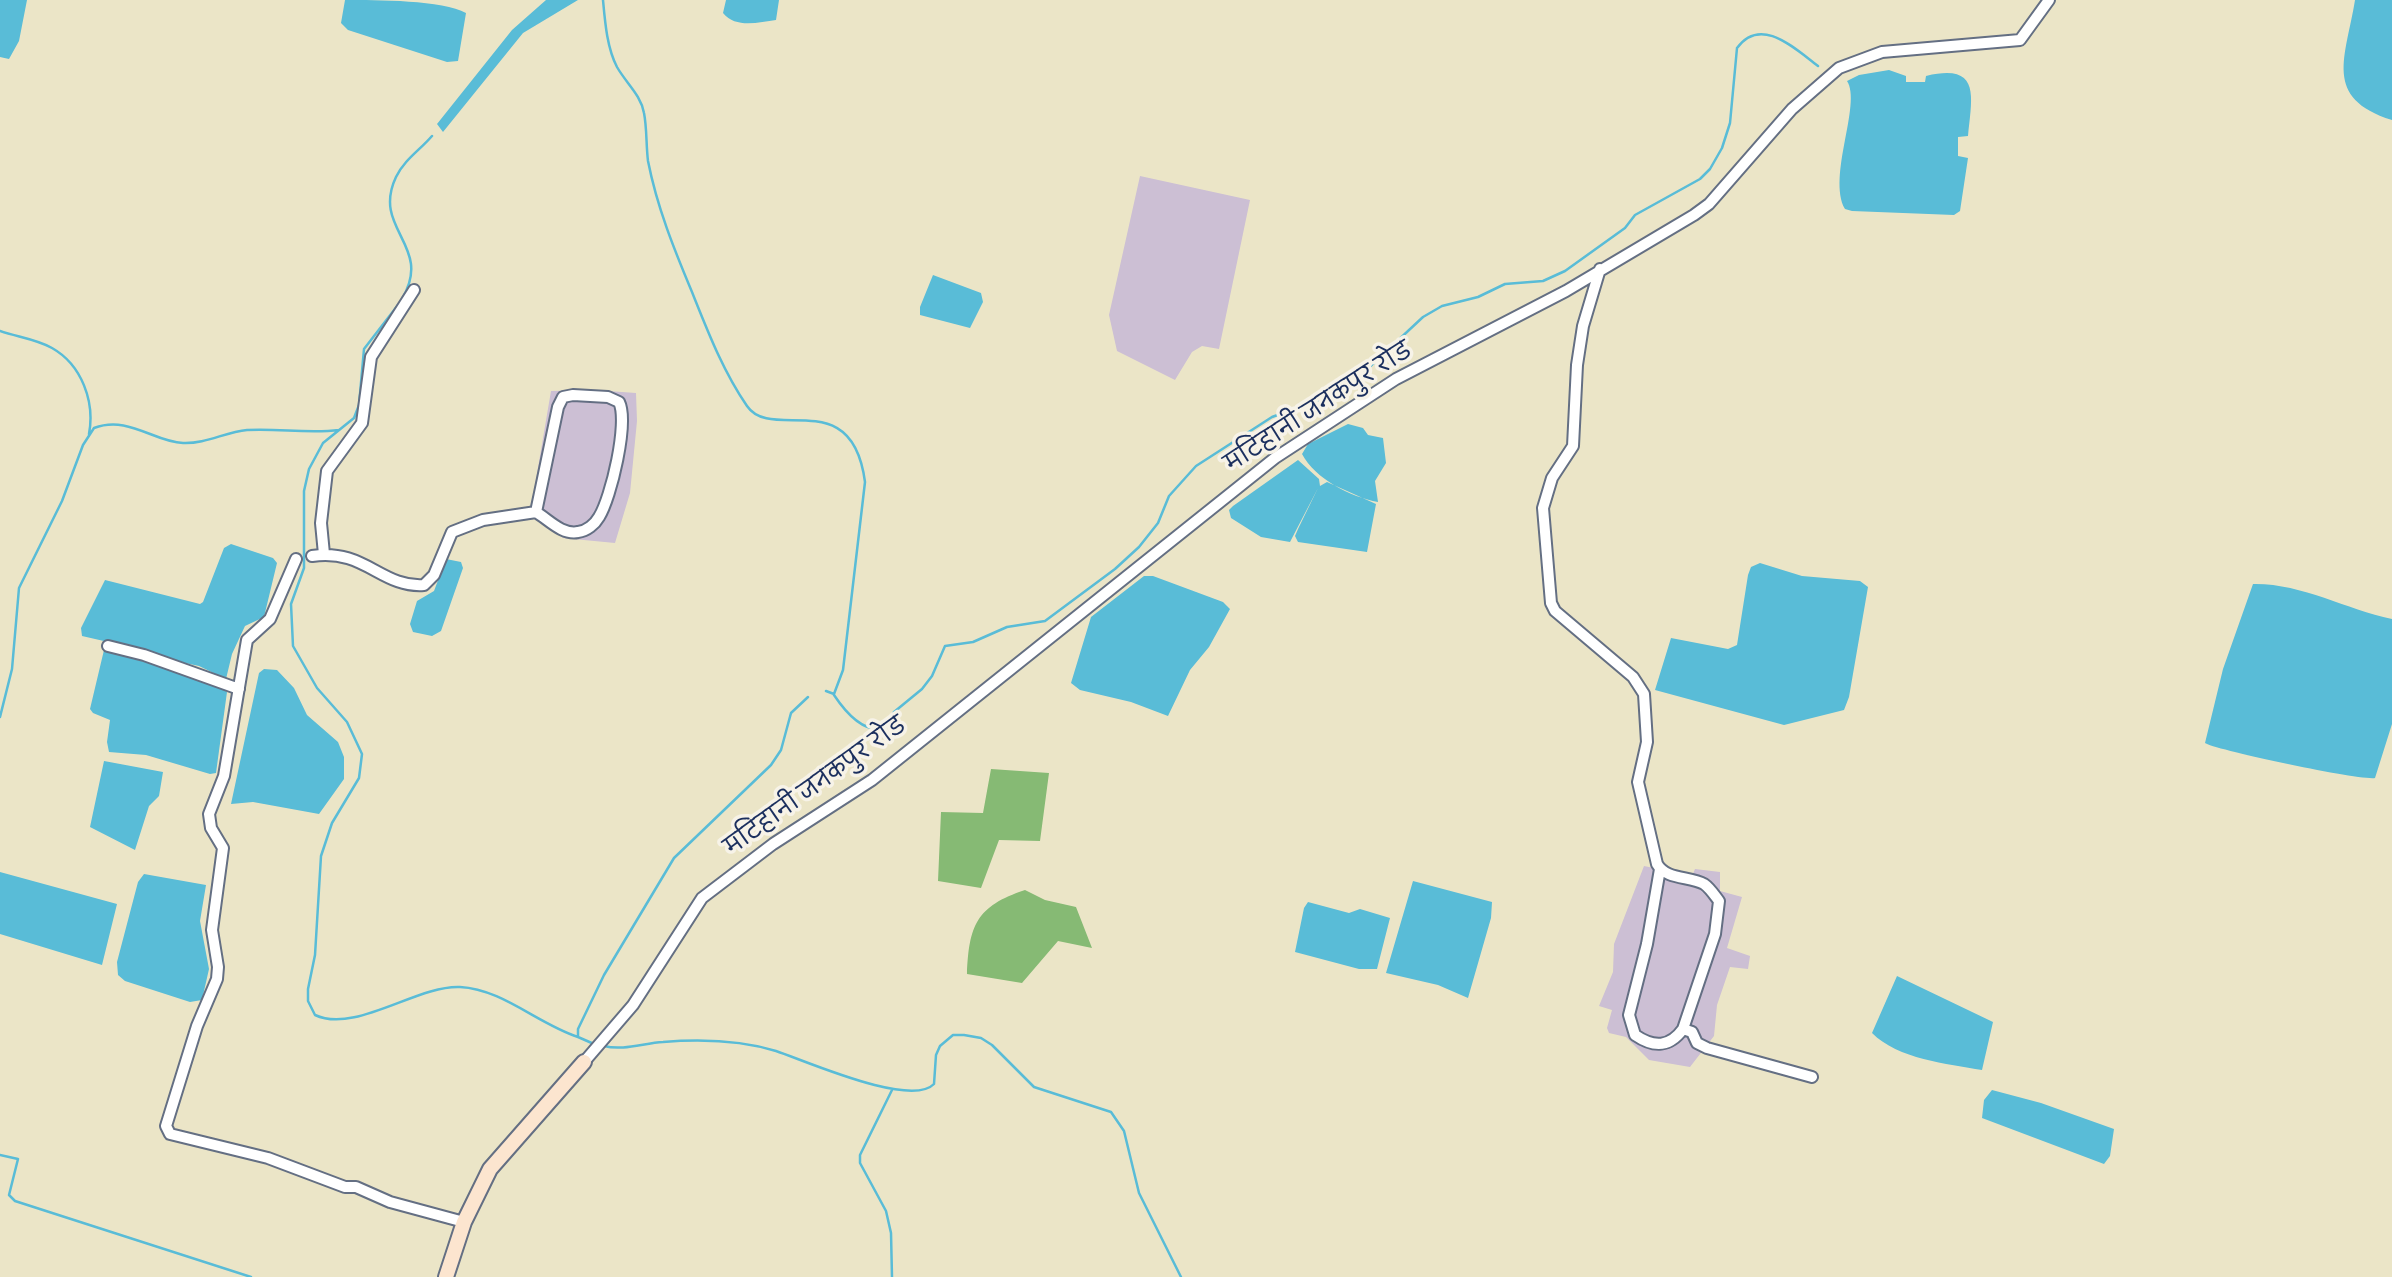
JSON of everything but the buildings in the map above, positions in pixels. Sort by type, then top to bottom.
[{"type":"street","name":"मटिहानी जनकपुर रोड","points":[[584,1062],[633,1005],[702,898],[773,844],[872,780],[1275,458],[1396,379],[1566,291],[1709,204],[1792,109],[1839,68],[1882,52],[2020,40],[2049,0]]},
{"type":"street","points":[[1600,270],[1583,326],[1574,392],[1573,446],[1546,493],[1543,508],[1544,544],[1550,596],[1555,611],[1633,677],[1644,694],[1647,742],[1638,782],[1660,869],[1647,944],[1629,1015],[1635,1035],[1656,1044],[1667,1044],[1676,1039],[1683,1029],[1716,934],[1719,901],[1705,885],[1660,869]]},
{"type":"street","points":[[414,290],[371,358],[362,423],[327,471],[318,555],[364,562],[405,585],[424,584],[434,575],[453,532],[483,520],[536,512],[559,529],[572,532],[587,530],[598,520],[603,510],[621,436],[623,418],[619,402],[588,395],[563,397],[558,407],[536,512]]},
{"type":"street","points":[[296,559],[270,620],[247,640],[224,776],[209,814],[211,828],[223,848],[212,930],[218,967],[217,979],[197,1026],[166,1126],[170,1134],[187,1140],[268,1158],[345,1187],[356,1187],[390,1202],[464,1222]]},
{"type":"street","points":[[108,646],[144,655],[239,689]]},
{"type":"street","points":[[1683,1029],[1692,1032],[1698,1043],[1707,1048],[1812,1077]]},
{"type":"street","points":[[446,1277],[464,1222],[490,1169],[584,1062]]},
{"type":"shaded area","points":[[1140,176],[1250,200],[1219,349],[1202,346],[1192,352],[1175,380],[1117,351],[1109,315]]},
{"type":"shaded area","points":[[551,391],[636,393],[637,421],[630,493],[615,543],[563,538],[532,503]]},
{"type":"shaded area","points":[[1644,866],[1692,876],[1695,869],[1720,872],[1720,891],[1742,897],[1727,948],[1750,956],[1748,969],[1730,967],[1717,1005],[1714,1036],[1690,1067],[1649,1060],[1626,1037],[1609,1033],[1607,1028],[1612,1010],[1599,1006],[1613,972],[1614,944]]},
{"type":"green space","points":[[991,769],[1049,773],[1040,841],[999,840],[981,888],[938,881],[941,812],[983,813]]},
{"type":"green space","points":[[1025,890],[1045,900],[1076,907],[1092,948],[1058,941],[1022,983],[967,974],[970,943],[978,920],[996,903]]},
{"type":"water","points":[[0,0],[27,0],[19,41],[9,59],[0,57]]},
{"type":"water","points":[[345,0],[426,3],[466,13],[458,61],[447,62],[348,30],[341,23]]},
{"type":"water","points":[[546,0],[578,0],[523,33],[443,132],[437,124],[512,30]]},
{"type":"water","points":[[726,0],[779,0],[776,20],[748,23],[734,21],[723,13]]},
{"type":"water","points":[[2355,0],[2392,0],[2392,120],[2370,111],[2355,100],[2347,87],[2344,57]]},
{"type":"water","points":[[1889,70],[1906,76],[1906,82],[1925,82],[1926,76],[1956,74],[1965,79],[1969,86],[1971,108],[1968,136],[1958,137],[1958,156],[1968,158],[1960,211],[1954,215],[1845,209],[1840,178],[1850,106],[1847,81],[1859,75]]},
{"type":"water","points":[[933,275],[981,293],[983,302],[970,328],[920,315],[920,307]]},
{"type":"water","points":[[1348,424],[1363,428],[1368,435],[1383,438],[1386,463],[1375,481],[1378,502],[1335,486],[1316,471],[1302,454],[1308,444]]},
{"type":"water","points":[[1298,460],[1319,479],[1320,486],[1327,482],[1376,504],[1367,552],[1298,542],[1295,536],[1318,488],[1290,542],[1261,537],[1231,518],[1229,510],[1233,506]]},
{"type":"water","points":[[231,544],[273,558],[277,563],[264,617],[245,626],[232,654],[226,679],[199,666],[171,660],[156,653],[82,636],[81,628],[105,580],[200,604],[224,548]]},
{"type":"water","points":[[446,559],[461,562],[463,568],[441,631],[432,636],[413,632],[410,624],[417,601],[434,591]]},
{"type":"water","points":[[1760,563],[1802,576],[1860,581],[1868,587],[1849,697],[1844,710],[1784,725],[1655,690],[1671,638],[1728,649],[1737,645],[1748,575],[1751,567]]},
{"type":"water","points":[[1144,576],[1153,576],[1223,602],[1230,609],[1209,647],[1190,670],[1168,716],[1131,702],[1080,690],[1071,683],[1091,617]]},
{"type":"water","points":[[2253,584],[2306,592],[2392,619],[2392,724],[2375,778],[2287,764],[2205,743],[2223,669]]},
{"type":"water","points":[[104,650],[209,681],[227,692],[216,773],[210,774],[146,755],[109,752],[107,742],[110,720],[90,709]]},
{"type":"water","points":[[264,669],[277,670],[294,688],[307,715],[338,742],[344,757],[344,779],[319,814],[253,802],[231,804],[259,673]]},
{"type":"water","points":[[104,761],[163,772],[159,796],[149,806],[135,850],[90,827]]},
{"type":"water","points":[[0,872],[117,904],[102,965],[0,934]]},
{"type":"water","points":[[144,874],[206,885],[200,921],[209,969],[202,1000],[190,1002],[125,981],[118,975],[117,962],[138,882]]},
{"type":"water","points":[[1413,881],[1492,902],[1491,918],[1468,998],[1438,985],[1386,973]]},
{"type":"water","points":[[1308,902],[1349,913],[1360,909],[1390,918],[1377,969],[1359,969],[1295,952],[1304,908]]},
{"type":"water","points":[[1897,976],[1993,1022],[1982,1070],[1909,1055],[1883,1042],[1872,1033]]},
{"type":"water","points":[[1992,1090],[2041,1103],[2114,1129],[2110,1156],[2104,1164],[1982,1118],[1984,1100]]},
{"type":"waterway","points":[[603,0],[611,52],[642,107],[648,161],[661,211],[716,351],[731,379],[747,406],[759,416],[774,420],[829,424],[845,434],[857,452],[865,482],[843,670],[834,694],[826,691]]},
{"type":"waterway","points":[[1348,387],[1423,317],[1442,306],[1478,297],[1505,284],[1543,281],[1565,271],[1625,228],[1635,215],[1700,179],[1710,169],[1722,148],[1730,123],[1737,48],[1746,39],[1757,34],[1778,38],[1818,66]]},
{"type":"waterway","points":[[402,299],[410,280],[411,265],[408,251],[395,225],[390,195],[400,171],[432,136]]},
{"type":"waterway","points":[[398,305],[364,349],[359,405],[354,418],[323,443],[309,469],[304,491],[304,568],[291,604],[293,646],[317,688],[347,722],[362,754],[359,778],[332,823],[321,856],[315,955],[308,1001],[315,1015],[331,1019],[348,1018],[443,988],[460,987],[491,994],[578,1037]]},
{"type":"waterway","points":[[0,331],[46,345],[71,364],[88,397],[89,434]]},
{"type":"waterway","points":[[834,695],[860,723],[881,729],[894,712],[922,689],[932,676],[945,646],[973,642],[1007,627],[1045,621],[1115,569],[1139,547],[1158,523],[1169,496],[1196,466],[1272,417],[1338,393]]},
{"type":"waterway","points":[[0,717],[12,669],[19,588],[62,501],[83,445],[94,428],[118,425],[183,443],[200,442],[247,430],[339,430]]},
{"type":"waterway","points":[[594,1044],[578,1037],[578,1029],[604,975],[674,858],[771,765],[781,750],[791,713],[808,697]]},
{"type":"waterway","points":[[604,1046],[720,1041],[776,1051],[882,1087],[922,1090],[934,1084],[936,1055],[940,1046],[953,1035],[981,1038],[992,1045],[1034,1087],[1111,1112],[1124,1131],[1139,1193],[1181,1277]]},
{"type":"waterway","points":[[892,1090],[860,1155],[860,1163],[886,1211],[891,1233],[892,1277]]},
{"type":"waterway","points":[[0,1155],[18,1159],[9,1195],[15,1201],[251,1277]]}]
